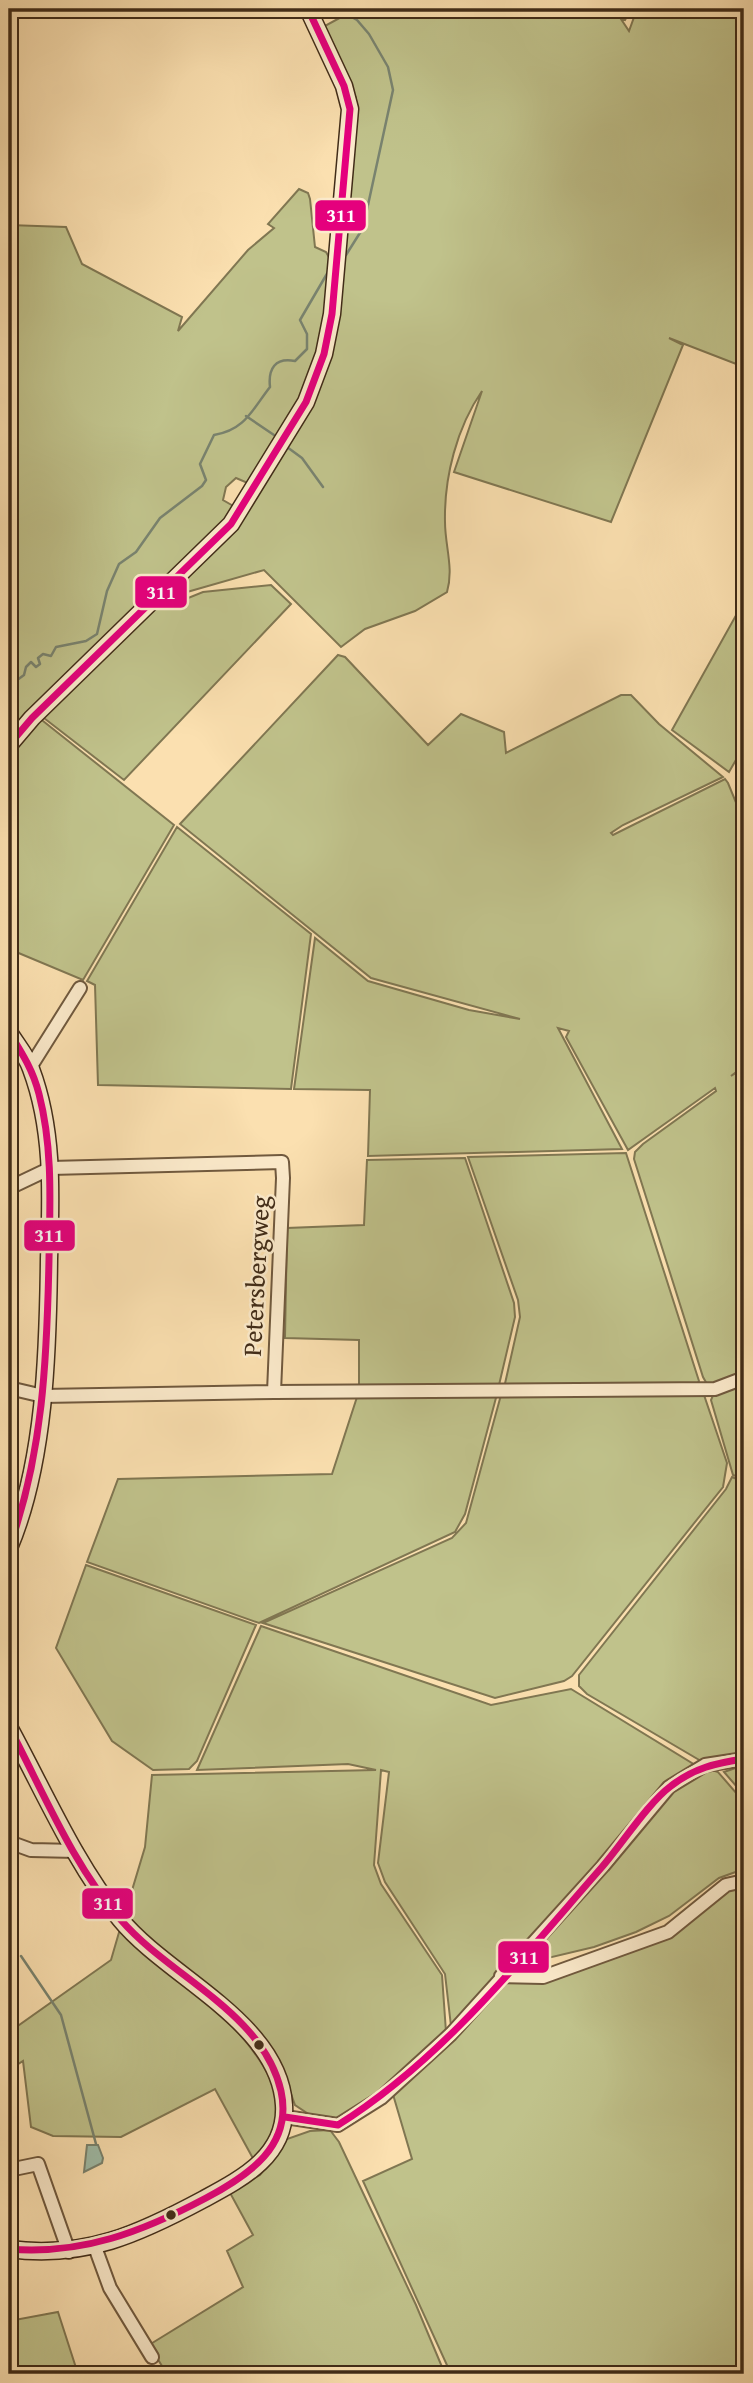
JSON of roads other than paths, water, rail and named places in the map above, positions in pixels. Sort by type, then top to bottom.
[{"type":"street","points":[[9,745],[36,714],[231,524],[306,402],[324,355],[332,314],[350,109],[344,86],[308,9]]},
{"type":"street","points":[[31,1066],[80,988]]},
{"type":"street","points":[[9,1032],[31,1066],[40,1099],[51,1168],[48,1334],[43,1396],[26,1498],[10,1544]]},
{"type":"street","name":"Petersbergweg","points":[[9,1388],[43,1396],[274,1392],[282,1163],[51,1168]]},
{"type":"street","points":[[9,1188],[51,1168]]},
{"type":"street","points":[[274,1392],[715,1389],[744,1378]]},
{"type":"street","points":[[9,1727],[96,1888],[122,1922],[222,2008],[274,2064],[283,2093],[285,2117],[277,2141],[261,2165],[151,2225],[95,2247],[69,2252],[40,2253],[9,2249]]},
{"type":"street","points":[[285,2117],[338,2125],[381,2098],[450,2034],[603,1866],[669,1787],[705,1765],[744,1759]]},
{"type":"street","points":[[9,1842],[32,1850],[76,1851]]},
{"type":"street","points":[[501,1976],[543,1977],[668,1932],[726,1885],[744,1881]]},
{"type":"street","points":[[9,2170],[37,2164],[69,2252]]},
{"type":"street","points":[[95,2247],[110,2288],[152,2357]]},
{"type":"waterway","points":[[337,9],[357,20],[369,34],[388,67],[393,90],[363,228],[346,255]]},
{"type":"waterway","points":[[9,686],[24,675],[31,662],[36,667],[40,664],[38,658],[43,654],[51,656],[56,647],[86,641],[97,634],[107,591],[119,564],[136,552],[160,518],[202,486],[206,480],[200,464],[214,435],[241,424],[270,387],[270,375],[274,366],[282,361],[295,361],[307,349],[307,334],[300,320],[328,272]]},
{"type":"waterway","points":[[246,416],[274,435]]},
{"type":"waterway","points":[[287,447],[302,458],[323,487]]},
{"type":"waterway","points":[[21,1956],[61,2015],[96,2144]]}]
